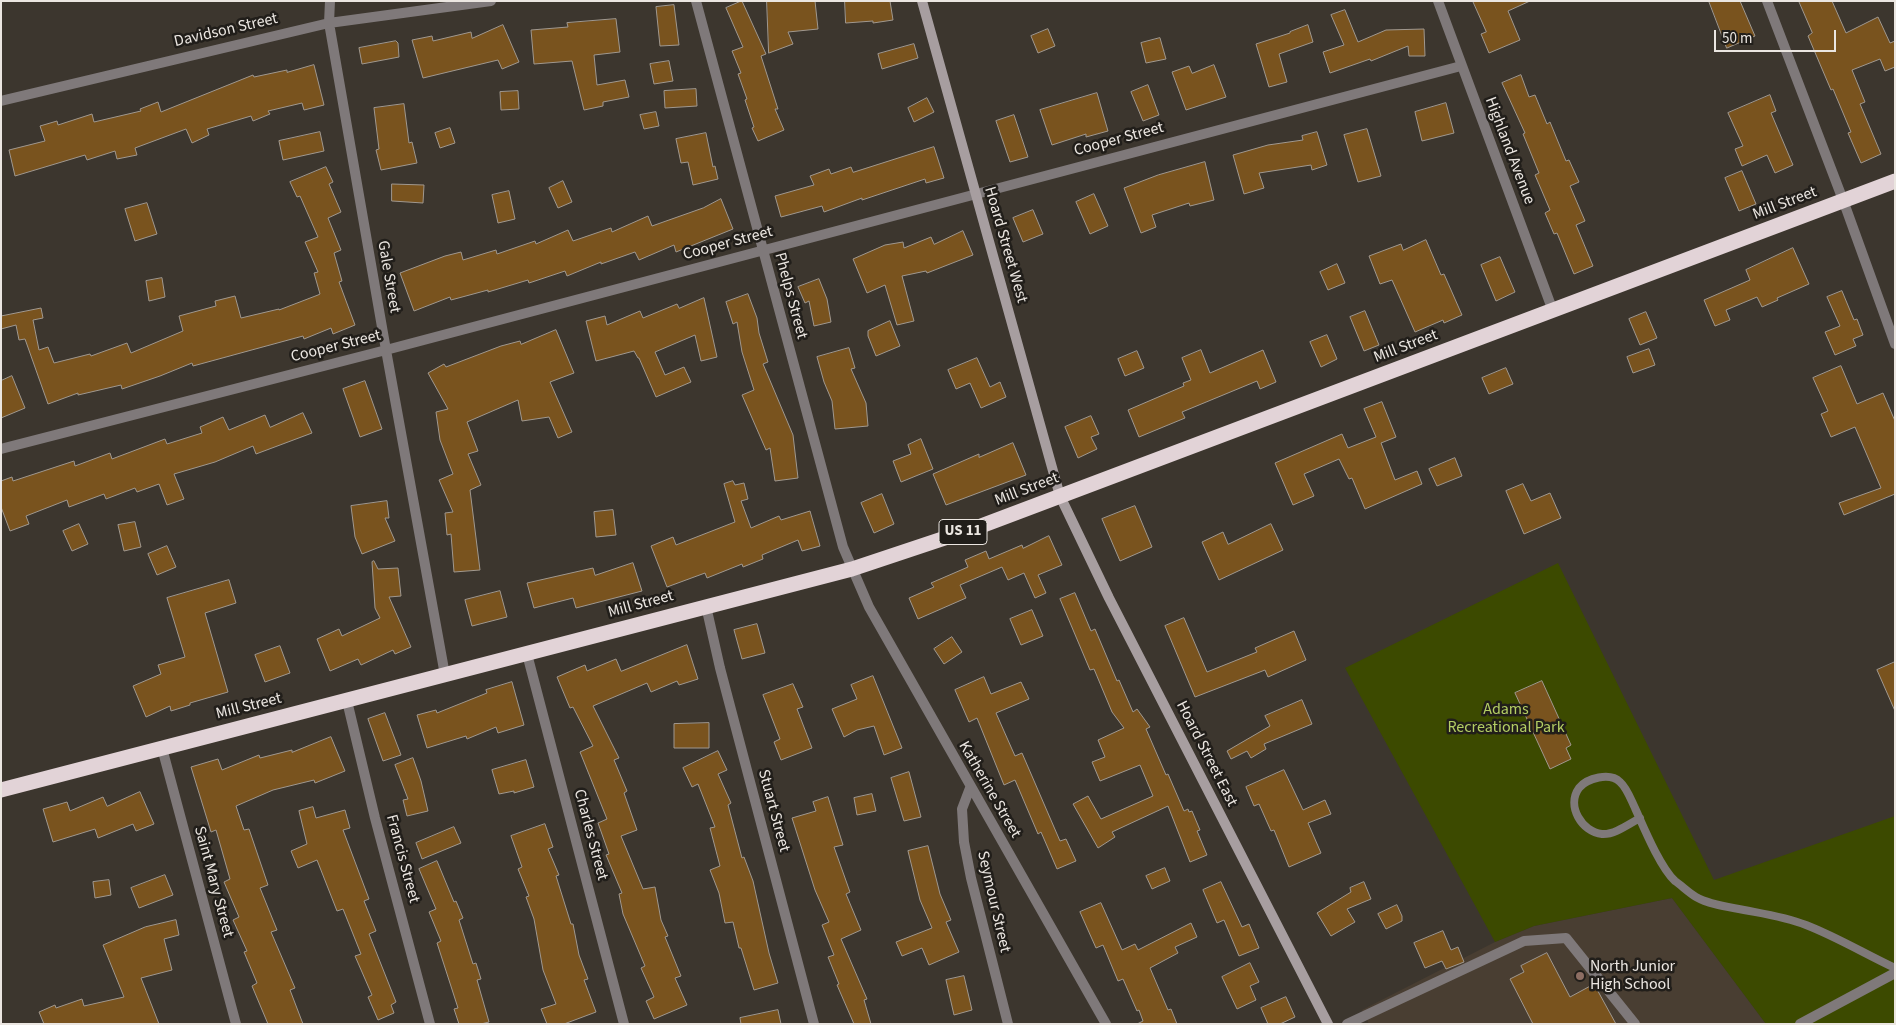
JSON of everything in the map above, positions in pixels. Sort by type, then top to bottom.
[{"type":"highway","name":"Mill Street","points":[[1,790],[852,569],[981,526],[1895,181]]},
{"type":"street","name":"Gale Street","points":[[330,1],[329,23],[445,675]]},
{"type":"street","name":"Davidson Street","points":[[1,101],[329,23],[491,1]]},
{"type":"street","name":"Phelps Street","points":[[696,1],[843,547],[852,569]]},
{"type":"street","name":"Hoard Street West","points":[[922,1],[1060,496]]},
{"type":"street","name":"Highland Avenue","points":[[1438,1],[1553,311]]},
{"type":"street","points":[[1767,1],[1843,200],[1895,344]]},
{"type":"street","name":"Cooper Street","points":[[1,450],[1461,66]]},
{"type":"street","name":"Hoard Street East","points":[[1060,496],[1114,607],[1328,1024]]},
{"type":"street","name":"Katherine Street","points":[[852,569],[869,607],[970,788],[1106,1024]]},
{"type":"street","name":"Stuart Street","points":[[706,606],[720,668],[814,1024]]},
{"type":"street","name":"Charles Street","points":[[527,654],[624,1024]]},
{"type":"street","name":"Francis Street","points":[[346,701],[430,1024]]},
{"type":"street","name":"Saint Mary Street","points":[[162,748],[236,1024]]},
{"type":"street","name":"Seymour Street","points":[[970,788],[962,809],[964,842],[971,878],[1008,1024]]},
{"type":"street","points":[[1347,1024],[1524,940],[1566,938],[1635,1024]]},
{"type":"street","points":[[1800,1024],[1895,973]]},
{"type":"lane","points":[[1640,818],[1614,832],[1602,834],[1590,830],[1578,819],[1575,801],[1579,788],[1593,779],[1606,777],[1620,781],[1630,797],[1640,818],[1655,851],[1674,880],[1697,898],[1724,906],[1777,916],[1806,925],[1895,968]]},
{"type":"shaded area","name":"North Junior High School","points":[[1672,898],[1766,1024],[1369,1024],[1362,1010],[1495,942],[1534,926]]},
{"type":"green space","name":"Adams Recreational Park","points":[[1558,563],[1714,880],[1895,816],[1895,1024],[1766,1024],[1672,898],[1534,926],[1495,942],[1345,668]]},
{"type":"building","points":[[742,1],[766,54],[761,56],[778,109],[775,109],[784,130],[758,141],[752,128],[754,127],[745,100],[747,99],[738,74],[741,73],[732,51],[743,47],[726,8]]},
{"type":"building","points":[[767,1],[815,1],[818,29],[788,32],[793,44],[769,53]]},
{"type":"building","points":[[845,1],[890,1],[893,20],[873,23],[873,21],[846,23]]},
{"type":"building","points":[[1473,1],[1530,1],[1508,11],[1520,40],[1489,53],[1481,34],[1486,32]]},
{"type":"building","points":[[1709,1],[1740,1],[1755,36],[1727,48]]},
{"type":"building","points":[[1799,1],[1832,1],[1846,33],[1878,17],[1890,43],[1895,41],[1895,67],[1885,71],[1880,59],[1852,70],[1865,102],[1860,104],[1881,154],[1861,163],[1848,133],[1851,132],[1808,36],[1812,33]]},
{"type":"building","points":[[674,5],[679,45],[660,46],[656,7]]},
{"type":"building","points":[[1345,10],[1358,42],[1386,30],[1424,29],[1425,56],[1409,56],[1408,46],[1371,61],[1370,59],[1330,73],[1323,52],[1344,45],[1331,15]]},
{"type":"building","points":[[616,19],[620,52],[594,55],[597,85],[625,80],[629,97],[603,102],[603,106],[584,110],[572,61],[534,64],[531,30],[568,27],[567,23]]},
{"type":"building","points":[[503,25],[519,62],[502,69],[498,60],[423,78],[412,40],[432,36],[433,41],[471,32],[472,38]]},
{"type":"building","points":[[1308,25],[1313,42],[1279,54],[1287,82],[1269,87],[1256,44]]},
{"type":"building","points":[[1048,29],[1055,46],[1038,53],[1031,36]]},
{"type":"building","points":[[1160,38],[1166,59],[1146,63],[1141,43]]},
{"type":"building","points":[[396,41],[398,43],[399,57],[362,64],[359,48]]},
{"type":"building","points":[[914,44],[918,58],[882,69],[878,54]]},
{"type":"building","points":[[669,61],[673,81],[654,84],[650,64]]},
{"type":"building","points":[[314,65],[324,105],[304,110],[302,103],[268,111],[270,114],[253,121],[251,116],[207,129],[209,135],[192,143],[186,129],[135,148],[137,155],[117,159],[115,151],[87,160],[85,155],[15,176],[9,150],[45,141],[40,126],[57,121],[58,125],[92,114],[94,122],[141,111],[140,109],[158,102],[161,112],[253,75],[254,77],[287,70],[287,72]]},
{"type":"building","points":[[1214,65],[1226,97],[1186,110],[1172,72],[1189,66],[1192,73]]},
{"type":"building","points":[[1521,75],[1529,97],[1535,95],[1547,124],[1550,122],[1566,161],[1569,160],[1579,182],[1570,186],[1585,221],[1576,225],[1593,266],[1574,274],[1557,233],[1554,234],[1545,213],[1550,210],[1535,175],[1539,173],[1523,134],[1525,133],[1502,83]]},
{"type":"building","points":[[1148,85],[1159,115],[1143,121],[1131,92]]},
{"type":"building","points":[[696,89],[697,106],[665,108],[664,91]]},
{"type":"building","points":[[518,91],[519,109],[501,110],[500,92]]},
{"type":"building","points":[[1097,93],[1108,131],[1086,137],[1086,134],[1052,145],[1040,110]]},
{"type":"building","points":[[1770,95],[1776,111],[1771,113],[1793,165],[1775,173],[1767,155],[1742,166],[1735,149],[1743,146],[1728,113]]},
{"type":"building","points":[[927,98],[934,112],[914,122],[908,108]]},
{"type":"building","points":[[1446,103],[1454,133],[1422,141],[1415,112]]},
{"type":"building","points":[[404,104],[409,143],[412,142],[417,163],[381,170],[376,150],[379,149],[374,108]]},
{"type":"building","points":[[656,112],[659,126],[644,129],[640,115]]},
{"type":"building","points":[[1014,115],[1028,157],[1010,162],[996,121]]},
{"type":"building","points":[[450,128],[455,143],[440,148],[435,133]]},
{"type":"building","points":[[1367,129],[1381,176],[1358,182],[1344,135]]},
{"type":"building","points":[[320,132],[324,151],[283,160],[279,141]]},
{"type":"building","points":[[1317,132],[1327,165],[1312,170],[1311,165],[1259,173],[1264,188],[1244,194],[1233,155],[1268,145],[1303,140],[1302,136]]},
{"type":"building","points":[[706,133],[713,167],[715,166],[718,179],[693,185],[688,162],[681,163],[676,139]]},
{"type":"building","points":[[934,147],[944,178],[926,183],[925,179],[862,200],[862,198],[824,212],[822,206],[781,217],[775,196],[814,185],[810,176],[829,169],[831,174],[851,167],[853,172]]},
{"type":"building","points":[[1205,162],[1214,200],[1190,206],[1189,203],[1152,215],[1156,227],[1141,233],[1124,188],[1158,175]]},
{"type":"building","points":[[326,167],[333,182],[329,184],[341,212],[328,218],[341,250],[334,253],[342,281],[339,282],[355,325],[333,334],[331,328],[304,339],[303,336],[193,366],[192,363],[122,389],[121,385],[78,395],[78,393],[48,404],[25,339],[19,340],[16,325],[1,329],[1,316],[41,308],[43,318],[33,320],[39,350],[48,347],[54,363],[90,354],[91,356],[127,343],[131,353],[183,331],[179,316],[216,306],[215,301],[235,296],[241,318],[279,310],[318,295],[320,294],[314,273],[318,272],[305,242],[318,237],[300,196],[297,197],[290,182]]},
{"type":"building","points":[[1742,171],[1756,204],[1739,211],[1725,178]]},
{"type":"building","points":[[563,181],[572,202],[558,208],[549,188]]},
{"type":"building","points":[[392,184],[424,185],[423,203],[392,201]]},
{"type":"building","points":[[509,191],[515,219],[498,223],[492,195]]},
{"type":"building","points":[[1094,194],[1108,226],[1090,234],[1076,202]]},
{"type":"building","points":[[721,199],[733,229],[676,252],[674,245],[639,260],[635,252],[601,264],[601,262],[567,276],[565,271],[529,283],[528,280],[488,292],[488,290],[451,300],[450,297],[414,311],[400,273],[461,252],[463,260],[496,250],[497,254],[535,241],[536,244],[568,230],[573,241],[611,228],[612,232],[648,216],[652,226],[703,208]]},
{"type":"building","points":[[147,203],[157,234],[135,241],[125,209]]},
{"type":"building","points":[[1033,210],[1043,234],[1023,242],[1013,218]]},
{"type":"building","points":[[963,231],[973,255],[927,273],[926,271],[902,276],[914,321],[897,325],[885,285],[867,293],[853,259],[885,245],[903,242],[904,248],[931,237],[934,244]]},
{"type":"building","points":[[1426,240],[1441,275],[1444,274],[1462,315],[1444,323],[1443,320],[1415,332],[1392,280],[1380,284],[1369,256],[1401,244],[1403,250]]},
{"type":"building","points":[[1793,248],[1809,284],[1762,307],[1757,297],[1726,310],[1730,320],[1715,326],[1704,300],[1750,280],[1746,270]]},
{"type":"building","points":[[1500,257],[1515,292],[1496,301],[1481,265]]},
{"type":"building","points":[[1337,264],[1345,283],[1328,290],[1320,272]]},
{"type":"building","points":[[162,278],[165,297],[149,301],[146,281]]},
{"type":"building","points":[[819,279],[827,299],[831,322],[814,326],[809,301],[805,303],[798,287]]},
{"type":"building","points":[[1842,291],[1854,320],[1857,319],[1863,335],[1853,339],[1856,346],[1835,355],[1825,332],[1840,326],[1827,297]]},
{"type":"building","points":[[748,294],[757,318],[759,333],[768,362],[763,364],[793,435],[798,478],[775,481],[770,448],[766,450],[742,395],[754,390],[742,352],[737,322],[733,324],[726,302]]},
{"type":"building","points":[[704,298],[717,357],[701,361],[695,335],[655,352],[665,375],[684,367],[691,382],[656,397],[634,351],[596,361],[586,321],[605,316],[607,325],[640,311],[643,318],[677,304],[679,308]]},
{"type":"building","points":[[1365,311],[1379,345],[1364,351],[1350,317]]},
{"type":"building","points":[[1646,312],[1657,338],[1640,345],[1629,319]]},
{"type":"building","points":[[890,321],[900,346],[876,356],[868,336],[868,331]]},
{"type":"building","points":[[556,330],[574,373],[550,382],[572,432],[558,438],[549,417],[522,421],[518,400],[467,422],[478,451],[468,454],[481,485],[470,490],[480,570],[454,572],[451,534],[447,535],[445,513],[453,512],[439,480],[453,474],[440,440],[436,412],[448,409],[428,373],[444,364],[446,367],[501,346],[520,341],[521,344]]},
{"type":"building","points":[[1327,335],[1337,359],[1321,367],[1310,342]]},
{"type":"building","points":[[849,348],[855,368],[851,369],[866,403],[868,426],[835,429],[832,401],[817,357]]},
{"type":"building","points":[[1649,349],[1655,365],[1633,373],[1627,357]]},
{"type":"building","points":[[1201,350],[1210,373],[1263,350],[1276,382],[1260,389],[1257,381],[1182,412],[1185,418],[1139,437],[1128,410],[1184,386],[1183,383],[1191,380],[1182,358]]},
{"type":"building","points":[[1137,351],[1144,368],[1125,376],[1118,359]]},
{"type":"building","points":[[977,358],[990,387],[1000,382],[1006,397],[981,408],[970,383],[956,389],[948,370]]},
{"type":"building","points":[[1841,366],[1857,404],[1883,393],[1895,421],[1895,494],[1844,515],[1839,503],[1881,488],[1855,427],[1831,437],[1821,414],[1828,411],[1813,378]]},
{"type":"building","points":[[1506,368],[1513,384],[1489,394],[1482,378]]},
{"type":"building","points":[[12,376],[25,408],[1,418],[1,381]]},
{"type":"building","points":[[365,381],[382,429],[360,437],[343,389]]},
{"type":"building","points":[[1382,402],[1396,437],[1381,443],[1395,480],[1417,471],[1422,484],[1365,509],[1352,478],[1349,479],[1339,459],[1304,474],[1314,496],[1293,505],[1275,463],[1342,434],[1348,448],[1376,437],[1364,409]]},
{"type":"building","points":[[303,413],[312,433],[256,454],[253,446],[215,462],[174,474],[184,499],[167,505],[159,484],[137,492],[135,488],[106,499],[104,494],[69,507],[67,500],[26,516],[29,524],[10,531],[1,507],[1,481],[12,477],[13,481],[74,461],[75,466],[110,453],[112,459],[165,439],[167,444],[202,433],[200,427],[223,417],[229,430],[265,415],[270,427]]},
{"type":"building","points":[[1091,416],[1099,434],[1091,437],[1097,449],[1078,458],[1065,427]]},
{"type":"building","points":[[921,439],[933,469],[901,482],[893,461],[911,454],[908,445]]},
{"type":"building","points":[[1013,443],[1026,475],[946,505],[933,474],[979,454],[979,457]]},
{"type":"building","points":[[1455,458],[1462,476],[1437,486],[1429,469]]},
{"type":"building","points":[[733,481],[735,485],[744,483],[748,499],[741,501],[751,528],[779,516],[781,520],[810,511],[820,546],[802,551],[798,540],[762,555],[763,559],[743,567],[742,564],[707,578],[705,573],[667,587],[651,546],[673,537],[676,545],[735,522],[724,484]]},
{"type":"building","points":[[1523,484],[1531,501],[1550,493],[1561,518],[1524,534],[1506,491]]},
{"type":"building","points":[[882,494],[894,524],[874,533],[861,503]]},
{"type":"building","points":[[387,501],[389,518],[385,518],[395,541],[362,554],[355,537],[351,506]]},
{"type":"building","points":[[1135,506],[1152,547],[1120,561],[1102,519]]},
{"type":"building","points":[[613,510],[616,535],[596,537],[594,512]]},
{"type":"building","points":[[135,522],[141,547],[124,551],[118,525]]},
{"type":"building","points":[[79,524],[88,544],[72,551],[63,531]]},
{"type":"building","points":[[1271,524],[1283,550],[1219,580],[1202,542],[1223,532],[1228,544]]},
{"type":"building","points":[[1049,536],[1062,565],[1038,575],[1046,593],[1035,598],[1024,573],[1008,580],[1002,567],[960,585],[966,598],[918,619],[909,598],[934,587],[931,583],[968,567],[965,560],[986,551],[989,559],[1022,545],[1023,548]]},
{"type":"building","points":[[167,546],[176,567],[157,575],[148,554]]},
{"type":"building","points":[[374,561],[378,569],[398,568],[401,596],[389,597],[411,647],[395,654],[393,650],[361,665],[358,659],[330,671],[317,639],[339,629],[342,636],[380,618],[375,608],[372,562]]},
{"type":"building","points":[[633,563],[642,591],[576,608],[573,598],[534,608],[527,583],[593,568],[595,575]]},
{"type":"building","points":[[229,580],[236,603],[205,613],[228,692],[190,703],[190,705],[171,711],[170,706],[146,717],[133,686],[161,674],[158,665],[185,657],[167,598]]},
{"type":"building","points":[[500,591],[507,617],[472,626],[465,600]]},
{"type":"building","points":[[1075,593],[1091,631],[1095,629],[1117,681],[1119,680],[1133,712],[1137,709],[1150,727],[1146,729],[1166,775],[1168,774],[1184,811],[1188,809],[1189,812],[1192,811],[1200,830],[1197,831],[1207,855],[1190,862],[1168,806],[1112,832],[1115,837],[1098,848],[1073,804],[1088,796],[1101,819],[1153,796],[1140,765],[1100,781],[1092,762],[1105,757],[1098,740],[1124,728],[1112,712],[1094,669],[1090,670],[1060,599]]},
{"type":"building","points":[[1032,610],[1043,636],[1021,645],[1010,619]]},
{"type":"building","points":[[1184,618],[1207,672],[1257,652],[1255,648],[1294,631],[1306,660],[1268,677],[1265,670],[1195,697],[1165,626]]},
{"type":"building","points":[[757,624],[765,653],[742,659],[734,630]]},
{"type":"building","points":[[952,637],[962,652],[944,664],[934,649]]},
{"type":"building","points":[[687,645],[698,679],[679,685],[677,681],[651,692],[647,683],[593,706],[619,758],[614,760],[627,791],[624,793],[637,830],[621,836],[643,889],[655,887],[661,920],[668,936],[665,937],[681,976],[675,978],[687,1005],[654,1019],[646,1001],[654,997],[641,968],[645,966],[623,914],[619,894],[622,893],[606,855],[609,854],[598,823],[607,819],[580,752],[593,746],[573,707],[570,708],[557,677],[585,665],[587,671],[616,659],[621,671]]},
{"type":"building","points":[[280,646],[290,673],[265,682],[255,655]]},
{"type":"building","points":[[1895,662],[1895,711],[1877,670]]},
{"type":"building","points":[[873,676],[902,748],[884,755],[874,726],[857,730],[844,737],[832,709],[857,699],[851,685]]},
{"type":"building","points":[[984,677],[991,694],[1021,682],[1029,699],[996,713],[1015,756],[1022,753],[1060,841],[1066,839],[1076,861],[1057,869],[1041,832],[1038,834],[1015,780],[1004,785],[977,718],[969,722],[955,690]]},
{"type":"building","points":[[1542,681],[1571,745],[1566,748],[1571,759],[1550,769],[1515,693]]},
{"type":"building","points":[[512,682],[524,725],[498,733],[496,727],[467,739],[466,736],[427,748],[417,715],[436,710],[437,713],[487,693],[486,690]]},
{"type":"building","points":[[793,684],[803,707],[797,709],[812,748],[781,760],[774,742],[780,739],[763,695]]},
{"type":"building","points":[[1302,700],[1312,724],[1264,744],[1266,749],[1251,758],[1247,751],[1231,759],[1227,751],[1270,726],[1265,716]]},
{"type":"building","points":[[385,713],[401,755],[383,761],[368,719]]},
{"type":"building","points":[[709,723],[709,748],[674,748],[674,724]]},
{"type":"building","points":[[331,737],[345,771],[315,783],[314,780],[273,790],[236,806],[244,830],[249,829],[268,885],[260,888],[277,930],[271,932],[295,988],[290,990],[303,1024],[268,1024],[252,986],[257,983],[244,952],[247,951],[233,920],[239,917],[224,882],[230,879],[216,830],[211,832],[191,767],[218,759],[222,770],[259,755],[260,758],[292,750],[292,752]]},
{"type":"building","points":[[718,751],[727,770],[718,774],[731,803],[728,805],[742,858],[744,857],[753,881],[769,953],[778,983],[754,990],[741,948],[739,948],[733,922],[725,923],[719,893],[710,870],[720,866],[710,828],[715,827],[698,784],[692,787],[683,768]]},
{"type":"building","points":[[413,758],[428,811],[407,816],[403,800],[408,799],[395,765]]},
{"type":"building","points":[[526,760],[534,787],[514,793],[514,791],[499,794],[492,770]]},
{"type":"building","points":[[1284,770],[1303,810],[1325,800],[1331,814],[1308,823],[1321,853],[1289,867],[1274,830],[1271,831],[1259,804],[1254,806],[1246,787]]},
{"type":"building","points":[[909,772],[921,817],[904,821],[891,778]]},
{"type":"building","points":[[140,792],[154,824],[136,831],[133,824],[98,838],[95,829],[53,842],[43,809],[67,802],[70,811],[103,797],[107,806]]},
{"type":"building","points":[[872,794],[876,811],[857,815],[854,798]]},
{"type":"building","points":[[828,797],[843,845],[834,847],[850,892],[846,894],[861,930],[841,939],[867,999],[864,1000],[871,1024],[854,1024],[837,985],[839,984],[828,957],[834,955],[822,925],[829,922],[815,890],[792,818],[816,811],[813,802]]},
{"type":"building","points":[[313,807],[316,818],[345,810],[350,828],[343,830],[369,899],[364,901],[376,931],[369,934],[396,1002],[391,1005],[394,1013],[378,1020],[368,997],[372,995],[355,956],[361,954],[343,909],[337,911],[317,860],[298,868],[291,851],[307,844],[299,811]]},
{"type":"building","points":[[545,824],[553,847],[548,849],[559,875],[556,876],[571,924],[573,924],[579,955],[588,979],[584,980],[596,1012],[564,1024],[547,1024],[541,1009],[556,1004],[543,970],[534,919],[526,897],[529,896],[518,869],[522,867],[511,836]]},
{"type":"building","points":[[454,827],[461,843],[422,859],[416,843]]},
{"type":"building","points":[[928,846],[940,894],[951,920],[946,922],[959,952],[929,965],[922,948],[902,956],[896,942],[932,928],[920,900],[908,851]]},
{"type":"building","points":[[437,861],[454,902],[456,901],[463,918],[459,920],[473,964],[476,963],[481,979],[477,980],[489,1022],[459,1024],[454,1009],[458,1008],[437,943],[441,941],[429,912],[436,909],[419,869]]},
{"type":"building","points":[[1165,868],[1170,881],[1152,889],[1146,876]]},
{"type":"building","points":[[165,875],[173,895],[139,908],[131,888]]},
{"type":"building","points":[[109,880],[111,895],[95,898],[93,882]]},
{"type":"building","points":[[1221,882],[1242,927],[1249,924],[1259,948],[1239,956],[1224,920],[1217,923],[1203,890]]},
{"type":"building","points":[[1364,882],[1371,899],[1347,909],[1355,922],[1331,936],[1317,913],[1351,892],[1350,888]]},
{"type":"building","points":[[1101,903],[1122,950],[1135,944],[1138,950],[1191,923],[1197,937],[1175,947],[1178,953],[1150,968],[1168,1010],[1171,1009],[1177,1024],[1137,1024],[1143,1021],[1139,1010],[1137,1011],[1123,979],[1118,981],[1103,945],[1096,948],[1080,912]]},
{"type":"building","points":[[1397,905],[1402,921],[1386,929],[1378,914]]},
{"type":"building","points":[[176,920],[179,935],[164,939],[172,970],[141,978],[159,1024],[44,1024],[39,1012],[55,1005],[56,1008],[82,999],[84,1006],[124,997],[103,945],[145,927]]},
{"type":"building","points":[[1443,931],[1451,950],[1458,947],[1464,962],[1446,969],[1442,961],[1425,968],[1414,943]]},
{"type":"building","points":[[1547,953],[1570,997],[1594,984],[1616,1024],[1533,1024],[1510,979],[1524,972],[1521,966]]},
{"type":"building","points":[[1250,963],[1259,982],[1250,986],[1256,1000],[1237,1009],[1222,977]]},
{"type":"building","points":[[964,976],[972,1010],[954,1015],[946,980]]},
{"type":"building","points":[[1286,997],[1295,1017],[1280,1024],[1268,1024],[1261,1008]]},
{"type":"building","points":[[778,1010],[781,1024],[741,1024],[740,1018]]},
{"type":"place","name":"North Junior High School","points":[[1580,976]]}]
